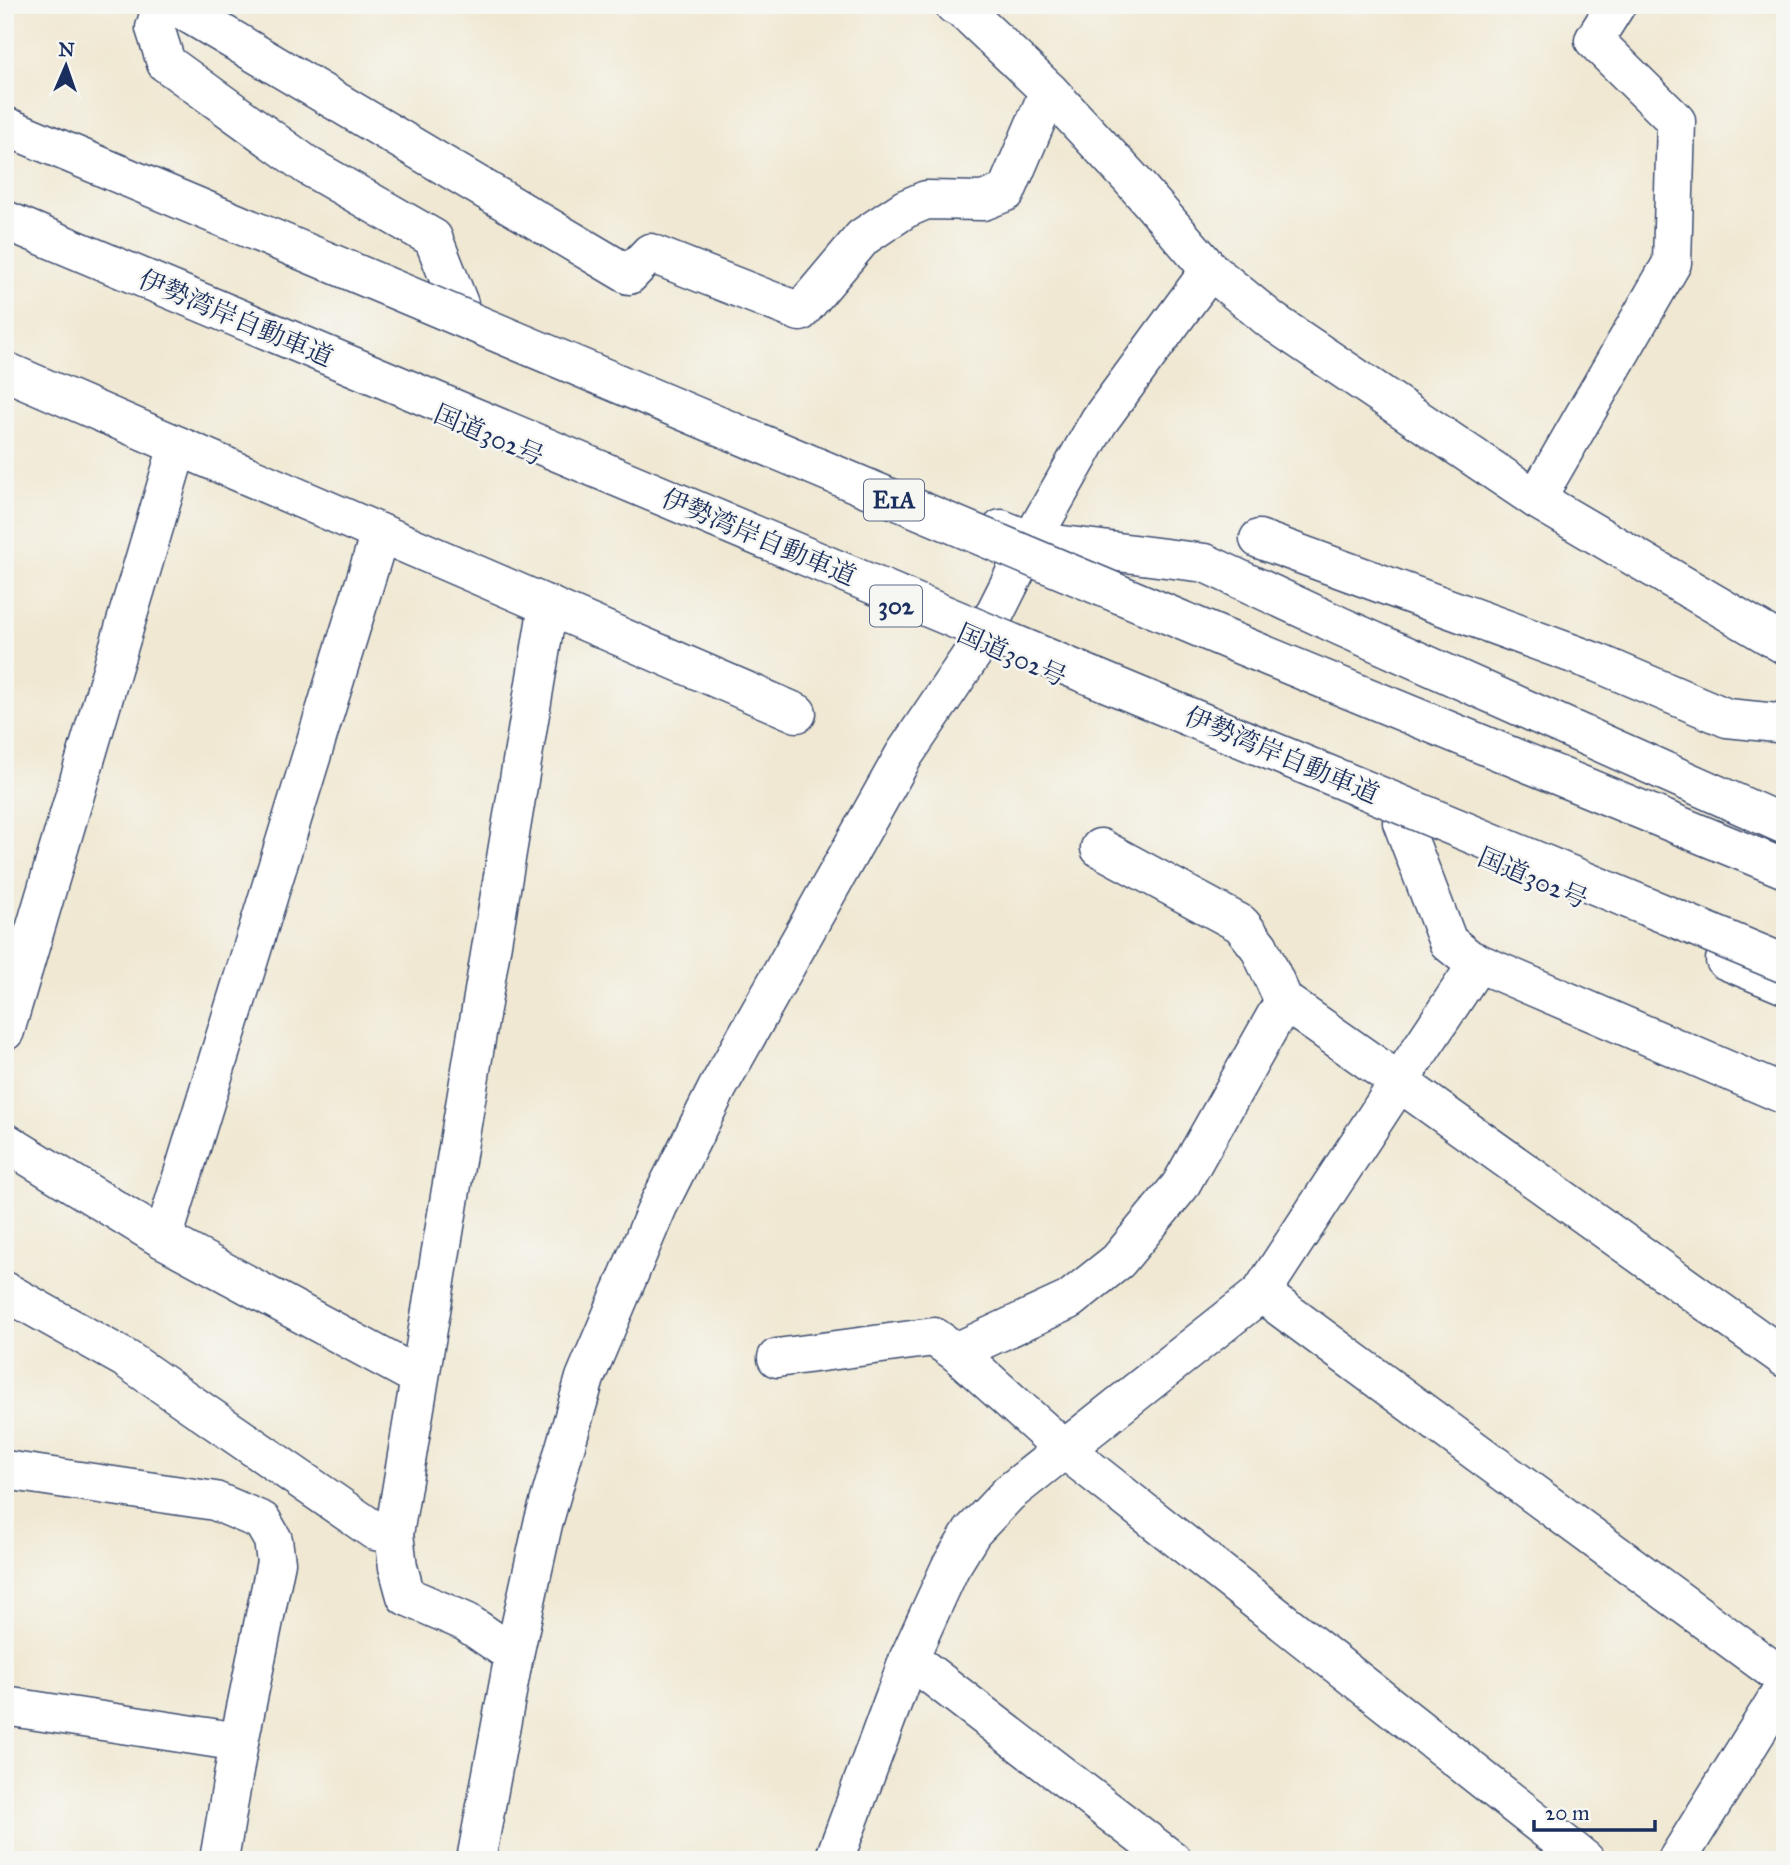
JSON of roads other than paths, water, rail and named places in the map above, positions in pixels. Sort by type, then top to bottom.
[{"type":"main road","points":[[162,5],[155,29],[166,63],[308,166],[433,238],[459,304]]},
{"type":"main road","points":[[174,5],[629,275],[650,253],[800,312],[863,237],[905,209],[926,200],[983,201],[1006,192],[1048,91]]},
{"type":"main road","points":[[954,5],[965,11],[1048,91],[1131,179],[1210,270],[1272,321],[1536,499],[1785,645]]},
{"type":"main road","points":[[1536,499],[1672,263],[1676,121],[1594,40],[1616,5]]},
{"type":"main road","points":[[5,111],[776,439],[1031,541],[1205,563],[1785,825]]},
{"type":"main road","name":"E1A","points":[[5,126],[1244,646],[1785,869]]},
{"type":"main road","name":"伊勢湾岸自動車道","points":[[5,220],[1785,964]]},
{"type":"main road","name":"国道302号","points":[[5,230],[981,641],[1785,985]]},
{"type":"main road","points":[[476,1860],[514,1655],[543,1524],[585,1378],[658,1206],[718,1087],[904,755],[981,641],[1031,541],[1099,421],[1210,270]]},
{"type":"main road","points":[[5,371],[797,713]]},
{"type":"main road","points":[[5,1031],[178,446]]},
{"type":"main road","points":[[163,1239],[380,533]]},
{"type":"main road","points":[[1259,539],[1598,663],[1727,718],[1777,723],[1785,720]]},
{"type":"main road","points":[[514,1655],[466,1622],[406,1596],[398,1567],[394,1534],[548,605]]},
{"type":"main road","points":[[1402,822],[1448,942],[1469,959],[1785,1095]]},
{"type":"main road","points":[[1723,842],[1785,860]]},
{"type":"main road","points":[[1101,848],[1241,924],[1259,947],[1284,1001],[1785,1359]]},
{"type":"main road","points":[[834,1860],[909,1658],[950,1568],[972,1532],[1009,1493],[1261,1293],[1478,963]]},
{"type":"main road","points":[[956,1352],[1069,1300],[1118,1261],[1180,1186],[1284,1001]]},
{"type":"main road","points":[[5,1142],[163,1239],[419,1377]]},
{"type":"main road","points":[[5,1291],[126,1359],[375,1531],[394,1534]]},
{"type":"main road","points":[[1261,1293],[1785,1679]]},
{"type":"main road","points":[[777,1358],[934,1337],[956,1352],[1063,1449],[1585,1860]]},
{"type":"main road","points":[[5,1470],[215,1501],[262,1521],[272,1540],[276,1562],[239,1742],[219,1860]]},
{"type":"main road","points":[[909,1658],[1172,1860]]},
{"type":"main road","points":[[1676,1860],[1785,1686]]},
{"type":"main road","points":[[5,1706],[239,1742]]}]
